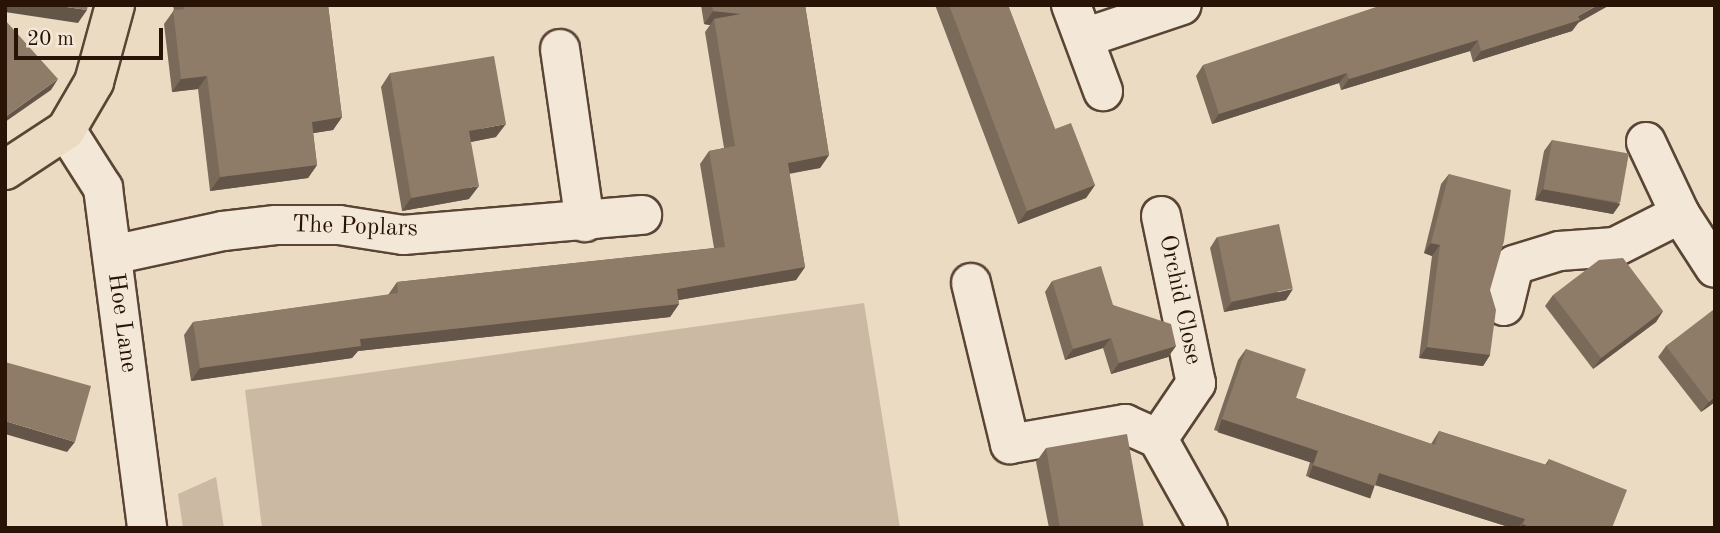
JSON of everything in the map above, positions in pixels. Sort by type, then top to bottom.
[{"type":"main road","points":[[5,170],[66,130],[94,82],[118,6]]},
{"type":"street","points":[[1104,91],[1077,22],[1182,5]]},
{"type":"street","points":[[559,49],[585,222]]},
{"type":"street","name":"Hoe Lane","points":[[66,130],[103,188],[147,528]]},
{"type":"street","points":[[1646,142],[1680,214],[1715,268]]},
{"type":"street","points":[[1504,306],[1514,265],[1559,251],[1615,247],[1680,214]]},
{"type":"street","name":"The Poplars","points":[[112,255],[223,231],[276,225],[339,225],[403,235],[456,227],[585,222],[642,215]]},
{"type":"street","name":"Orchid Close","points":[[1158,439],[1196,383],[1161,216]]},
{"type":"street","points":[[971,283],[1010,444],[1125,424],[1158,439],[1181,475],[1208,528]]},
{"type":"shaded area","points":[[864,303],[900,528],[262,528],[245,390]]},
{"type":"shaded area","points":[[216,477],[224,528],[183,528],[178,494]]},
{"type":"building","points":[[53,5],[88,5],[87,10]]},
{"type":"building","points":[[184,5],[328,5],[342,117],[312,122],[317,165],[220,177],[207,76],[181,79],[173,10],[184,9]]},
{"type":"building","points":[[712,5],[805,5],[829,155],[788,163],[805,267],[677,289],[679,304],[360,339],[361,346],[200,368],[193,322],[398,293],[397,282],[725,247],[709,151],[735,146],[714,19],[741,14],[713,11]]},
{"type":"building","points":[[949,5],[1008,5],[1055,129],[1071,123],[1095,185],[1027,211]]},
{"type":"building","points":[[1382,5],[1598,5],[1578,16],[1580,20],[1481,51],[1478,40],[1349,79],[1347,73],[1219,114],[1203,65]]},
{"type":"building","points":[[5,20],[58,79],[5,117]]},
{"type":"building","points":[[494,56],[506,124],[469,131],[479,186],[411,198],[390,73]]},
{"type":"building","points":[[1552,140],[1629,154],[1620,203],[1543,189]]},
{"type":"building","points":[[1449,174],[1511,190],[1504,241],[1490,290],[1496,310],[1490,355],[1427,347],[1440,245],[1431,243]]},
{"type":"building","points":[[1279,224],[1293,289],[1231,302],[1217,237]]},
{"type":"building","points":[[1623,258],[1663,311],[1601,358],[1553,295],[1599,260]]},
{"type":"building","points":[[1101,266],[1113,305],[1171,324],[1176,346],[1119,363],[1111,338],[1073,349],[1052,281]]},
{"type":"building","points":[[1713,310],[1715,397],[1709,402],[1666,346]]},
{"type":"building","points":[[1246,349],[1306,369],[1296,398],[1435,445],[1439,431],[1547,465],[1549,459],[1627,490],[1612,528],[1531,528],[1523,524],[1525,519],[1379,473],[1375,486],[1313,465],[1318,451],[1222,419]]},
{"type":"building","points":[[5,362],[91,386],[75,442],[5,421]]},
{"type":"building","points":[[1127,434],[1144,528],[1060,528],[1046,448]]}]
